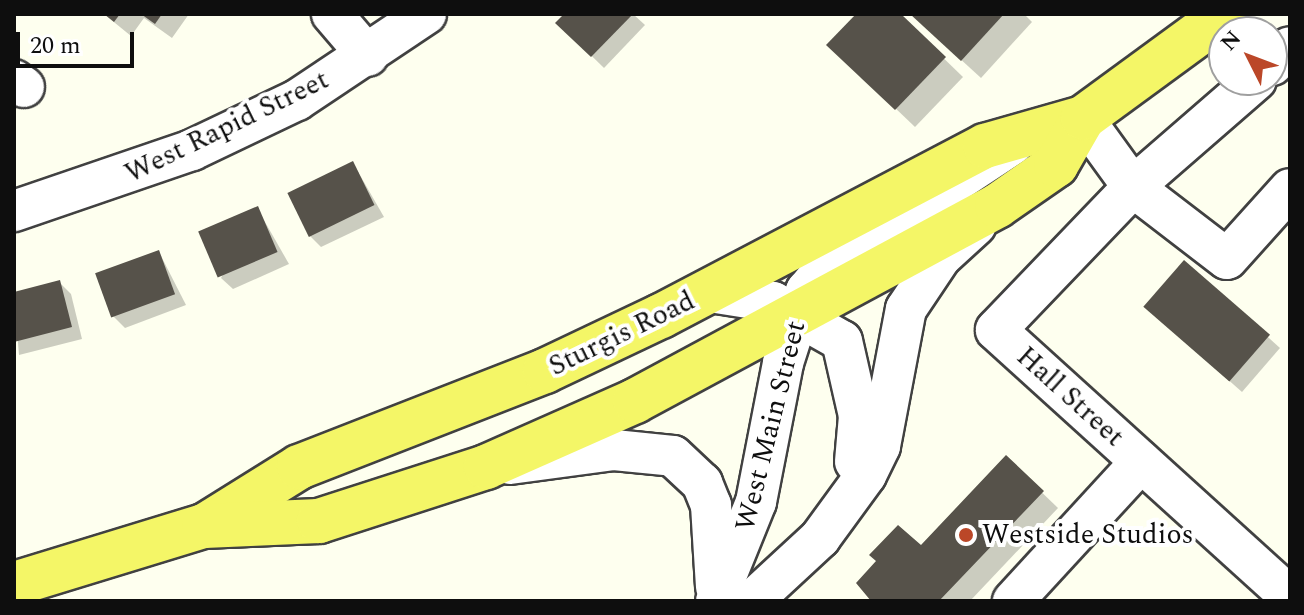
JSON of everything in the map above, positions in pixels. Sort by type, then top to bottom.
[{"type":"main road","points":[[997,206],[1056,165],[1083,118],[1225,14]]},
{"type":"main road","points":[[1034,126],[1083,118]]},
{"type":"main road","name":"Sturgis Road","points":[[204,526],[299,467],[545,371],[710,292],[928,174],[1034,126]]},
{"type":"main road","name":"Sturgis Road","points":[[14,584],[204,526],[319,521],[486,467],[635,401],[997,206]]},
{"type":"street","points":[[332,14],[368,56]]},
{"type":"street","name":"West Rapid Street","points":[[14,211],[192,150],[368,56],[426,14]]},
{"type":"street","name":"Hall Street","points":[[1238,96],[1133,187],[996,330],[1290,597]]},
{"type":"street","points":[[1083,118],[1133,187],[1227,259],[1290,189]]},
{"type":"street","name":"West Main Street","points":[[716,601],[756,502],[798,314],[825,268],[970,179],[1034,126]]},
{"type":"street","points":[[768,596],[847,506],[880,446],[906,309],[941,257],[997,206]]},
{"type":"street","points":[[710,292],[798,314],[842,341],[855,383],[859,416],[847,506]]},
{"type":"street","points":[[486,467],[614,450],[673,456],[702,483],[711,505],[716,601]]},
{"type":"street","points":[[1013,601],[1141,462]]},
{"type":"building","points":[[104,14],[120,14],[114,22]]},
{"type":"building","points":[[141,14],[162,14],[155,24]]},
{"type":"building","points":[[564,14],[633,14],[591,57],[555,23]]},
{"type":"building","points":[[856,14],[901,14],[946,57],[895,110],[826,45]]},
{"type":"building","points":[[910,14],[1004,14],[961,61]]},
{"type":"building","points":[[353,161],[374,205],[309,237],[287,193]]},
{"type":"building","points":[[258,206],[278,252],[218,277],[198,231]]},
{"type":"building","points":[[159,250],[175,294],[111,317],[95,273]]},
{"type":"building","points":[[1184,260],[1270,335],[1229,382],[1143,307]]},
{"type":"building","points":[[60,280],[72,327],[14,342],[14,292]]},
{"type":"building","name":"Westside Studios","points":[[1006,455],[1044,491],[939,601],[871,601],[856,583],[876,561],[869,555],[898,525],[921,545]]},
{"type":"place","name":"Westside Studios","points":[[966,535]]}]
